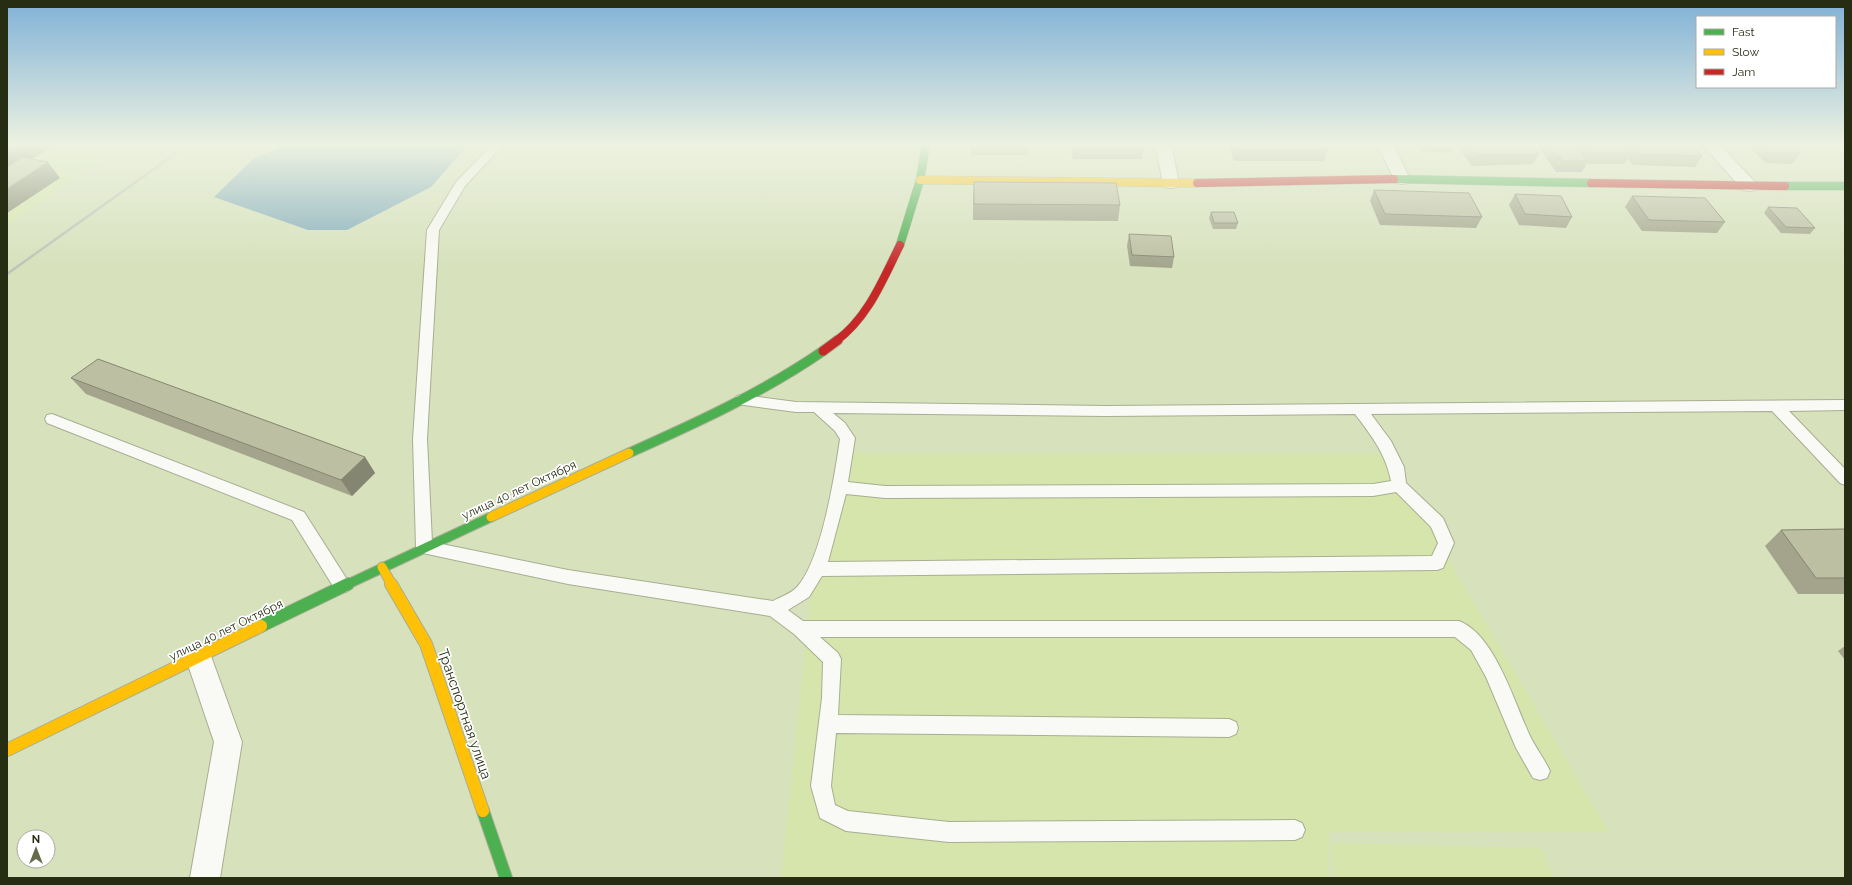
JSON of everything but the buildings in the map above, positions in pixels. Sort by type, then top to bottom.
[{"type":"street","name":"улица 40 лет Октября","points":[[7,750],[424,547],[730,407],[807,363],[848,333],[869,306],[899,248],[918,185]]},
{"type":"street","points":[[1714,185],[1845,186]]},
{"type":"street","name":"Транспортная улица","points":[[382,567],[426,644],[506,878]]},
{"type":"street","points":[[198,656],[228,742],[205,878]]},
{"type":"lane","points":[[459,185],[433,230],[420,440],[424,547],[568,577],[774,609],[800,629],[832,659],[831,698],[821,786],[827,811],[846,821],[949,832],[1294,830]]},
{"type":"lane","points":[[742,400],[796,407],[1105,411],[1845,405]]},
{"type":"lane","points":[[1775,405],[1845,479]]},
{"type":"lane","points":[[774,609],[803,592],[818,569],[840,487],[848,438],[840,427],[817,407]]},
{"type":"lane","points":[[818,569],[1437,563],[1446,543],[1438,523],[1399,485],[1396,466],[1384,440],[1358,408]]},
{"type":"lane","points":[[52,419],[298,516],[342,586]]},
{"type":"lane","points":[[840,487],[885,492],[1082,492],[1373,490],[1399,485]]},
{"type":"lane","points":[[800,629],[1459,629],[1476,645],[1492,673],[1523,742],[1540,771]]},
{"type":"lane","points":[[828,724],[1229,728]]},
{"type":"shaded area","points":[[7,185],[65,185],[7,225]]},
{"type":"shaded area","points":[[850,453],[1386,453],[1609,832],[1329,832],[1329,878],[781,878],[810,601]]},
{"type":"shaded area","points":[[1332,843],[1542,848],[1554,878],[1334,878]]},
{"type":"water","points":[[226,185],[433,185],[347,230],[308,230],[214,197]]},
{"type":"railway","points":[[7,274],[131,185]]},
{"type":"traffic: fast","points":[[900,245],[918,185]]},
{"type":"traffic: fast","points":[[1785,186],[1845,186]]},
{"type":"traffic: fast","points":[[629,453],[729,407],[777,381],[823,351]]},
{"type":"traffic: fast","points":[[261,626],[382,567],[491,517]]},
{"type":"traffic: fast","points":[[483,811],[506,878]]},
{"type":"traffic: slow","points":[[491,517],[629,453]]},
{"type":"traffic: slow","points":[[382,567],[426,644],[483,811]]},
{"type":"traffic: slow","points":[[7,750],[261,626]]},
{"type":"traffic: jam","points":[[1740,185],[1785,186]]},
{"type":"traffic: jam","points":[[823,351],[848,333],[869,306],[900,245]]}]
